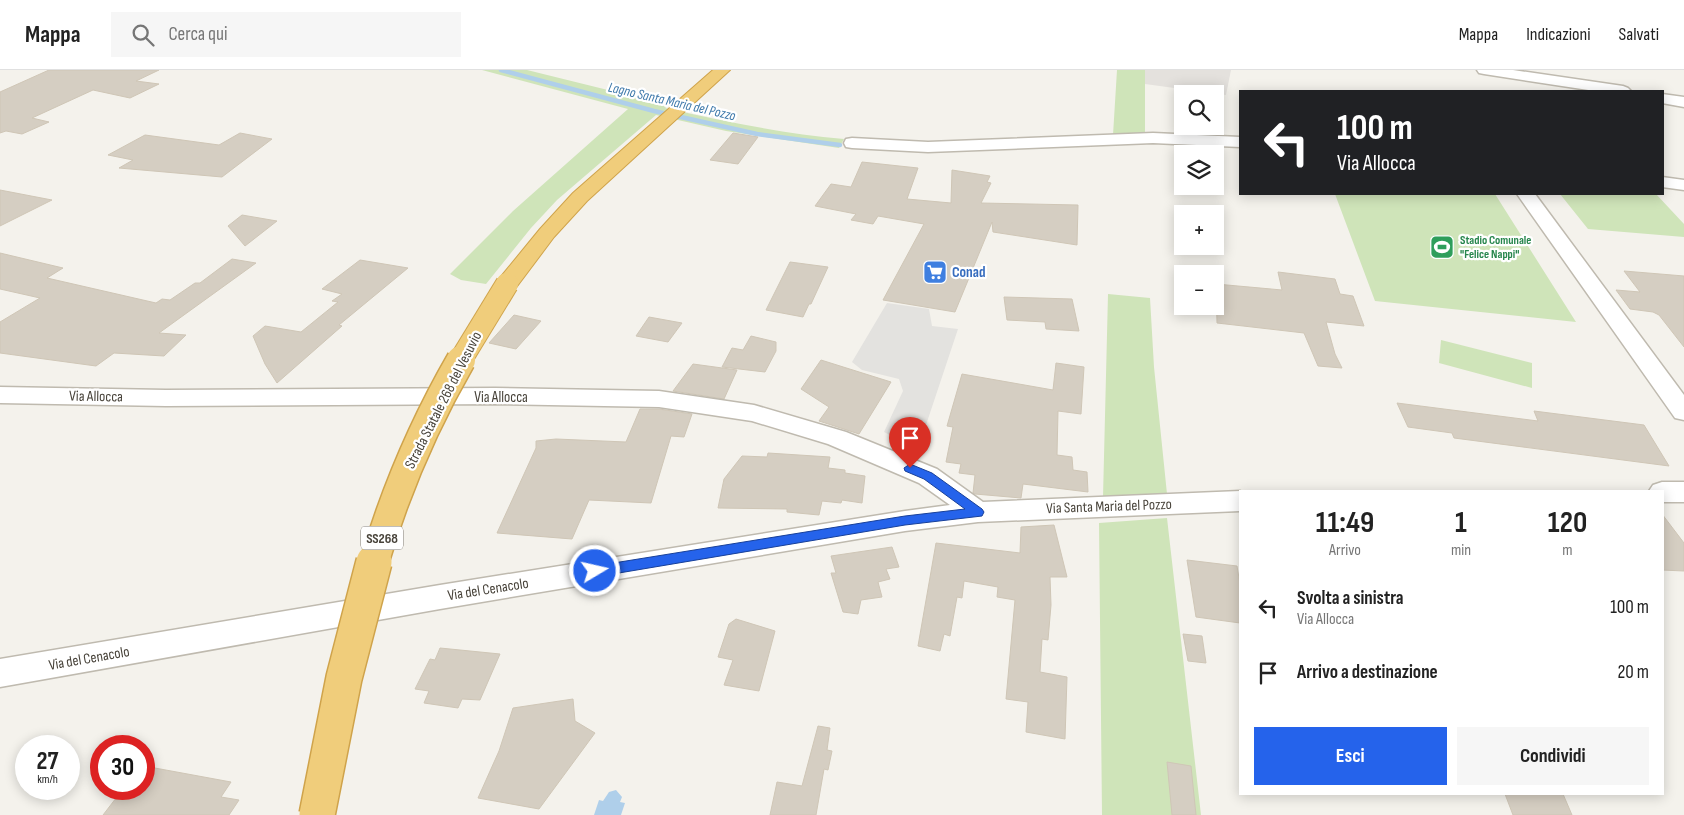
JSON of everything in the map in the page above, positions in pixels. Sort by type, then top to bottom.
[{"type":"highway","name":"Strada Statale 268 del Vesuvio","points":[[318,815],[349,655],[368,582],[412,458],[459,362],[507,284],[547,233],[580,197],[660,123],[722,70]]},
{"type":"street","points":[[708,82],[729,70]]},
{"type":"street","points":[[1484,70],[1616,90]]},
{"type":"street","points":[[1664,98],[1684,102]]},
{"type":"street","points":[[852,142],[928,147],[1137,138],[1239,142]]},
{"type":"street","points":[[1664,182],[1684,185]]},
{"type":"street","points":[[1527,195],[1684,412]]},
{"type":"street","name":"Via Allocca","points":[[0,395],[166,398],[495,396],[659,399],[754,413],[837,438],[928,476],[978,512]]},
{"type":"street","points":[[1664,492],[1684,492]]},
{"type":"street","name":"Via Santa Maria del Pozzo","points":[[978,512],[1239,501]]},
{"type":"street","name":"Via del Cenacolo","points":[[0,673],[498,587],[905,521],[978,512]]},
{"type":"shaded area","points":[[1145,70],[1231,70],[1226,95],[1224,95],[1224,85],[1174,85],[1174,88],[1145,84]]},
{"type":"shaded area","points":[[887,303],[929,309],[932,326],[958,329],[918,449],[884,432],[903,391],[899,379],[862,370],[852,362]]},
{"type":"green space","points":[[482,70],[527,70],[670,103],[665,108],[687,113],[776,130],[844,139],[839,148],[726,131],[656,115],[557,200],[531,228],[486,284],[461,280],[450,274],[513,211],[628,109]]},
{"type":"green space","points":[[1117,70],[1145,70],[1145,134],[1113,135]]},
{"type":"green space","name":"Stadio Comunale \"Felice Nappi\"","points":[[1335,195],[1496,195],[1576,322],[1375,301]]},
{"type":"green space","points":[[1561,195],[1657,195],[1684,224],[1684,237],[1588,229]]},
{"type":"green space","points":[[1108,294],[1150,298],[1154,367],[1167,494],[1103,497]]},
{"type":"green space","points":[[1441,340],[1532,363],[1532,388],[1439,363]]},
{"type":"green space","points":[[1167,518],[1201,815],[1102,815],[1099,523]]},
{"type":"water","points":[[616,790],[622,797],[620,802],[625,803],[621,815],[594,815],[599,800],[603,801],[609,792]]},
{"type":"building","points":[[49,70],[159,70],[136,81],[159,84],[130,98],[93,90],[32,118],[49,122],[22,134],[6,131],[0,133],[0,92]]},
{"type":"building","points":[[240,133],[272,139],[222,177],[119,168],[133,160],[108,155],[145,135],[219,145]]},
{"type":"building","points":[[733,133],[758,137],[738,164],[710,160]]},
{"type":"building","name":"Conad","points":[[862,162],[918,168],[907,199],[951,203],[952,170],[990,176],[987,182],[991,183],[981,203],[1078,205],[1077,245],[993,232],[992,222],[955,312],[883,300],[924,224],[878,216],[873,224],[851,220],[856,214],[815,206],[831,184],[851,187]]},
{"type":"building","points":[[0,190],[52,200],[0,226]]},
{"type":"building","points":[[242,215],[277,221],[245,246],[228,226]]},
{"type":"building","points":[[0,253],[63,268],[47,278],[156,303],[162,299],[170,300],[195,283],[200,283],[232,259],[256,263],[159,333],[186,335],[164,356],[114,353],[96,366],[0,353],[0,322],[40,298],[0,289]]},
{"type":"building","points":[[360,260],[408,268],[339,325],[342,326],[277,383],[265,364],[253,336],[265,326],[301,332],[338,302],[332,301],[342,294],[322,289]]},
{"type":"building","points":[[790,262],[828,267],[803,317],[766,310]]},
{"type":"building","points":[[1624,271],[1684,276],[1684,347],[1659,315],[1653,312],[1630,309],[1616,290],[1640,292]]},
{"type":"building","points":[[1278,272],[1335,279],[1340,294],[1353,296],[1364,326],[1326,322],[1335,354],[1342,368],[1318,366],[1304,333],[1217,323],[1217,315],[1224,315],[1224,285],[1282,290]]},
{"type":"building","points":[[1004,297],[1072,299],[1079,331],[1046,329],[1045,322],[1007,320]]},
{"type":"building","points":[[514,315],[541,321],[516,349],[489,343]]},
{"type":"building","points":[[649,317],[682,323],[668,342],[636,336]]},
{"type":"building","points":[[751,336],[776,342],[776,351],[765,372],[722,367],[732,348],[743,350]]},
{"type":"building","points":[[821,360],[891,382],[859,434],[819,421],[829,407],[801,389]]},
{"type":"building","points":[[1056,363],[1084,367],[1081,414],[1058,411],[1057,455],[1072,457],[1073,470],[1087,472],[1088,492],[1023,484],[1021,498],[973,493],[975,475],[959,473],[961,464],[946,462],[953,427],[947,426],[962,374],[1053,390]]},
{"type":"building","points":[[693,364],[737,370],[724,399],[673,391]]},
{"type":"building","points":[[1397,403],[1538,421],[1534,411],[1644,425],[1669,466],[1454,438],[1452,433],[1408,427]]},
{"type":"building","points":[[640,409],[659,409],[692,414],[684,437],[671,436],[651,503],[589,500],[572,539],[497,533],[536,448],[536,441],[556,439],[626,442]]},
{"type":"building","points":[[768,453],[830,457],[828,468],[845,470],[845,473],[865,476],[862,503],[842,500],[841,503],[822,501],[819,515],[787,512],[787,509],[718,508],[724,479],[742,456],[767,457]]},
{"type":"building","points":[[1664,517],[1684,543],[1684,571],[1664,570]]},
{"type":"building","points":[[1054,525],[1067,577],[1050,577],[1051,605],[1048,640],[1042,639],[1040,672],[1067,677],[1065,739],[1026,732],[1028,702],[1006,699],[1015,600],[997,597],[998,587],[964,581],[962,598],[957,597],[950,636],[944,634],[940,651],[918,646],[936,543],[1020,553],[1021,527]]},
{"type":"building","points":[[892,547],[899,567],[886,569],[890,579],[878,582],[882,597],[861,600],[858,614],[843,612],[831,573],[836,573],[831,556]]},
{"type":"building","points":[[1187,560],[1237,566],[1239,578],[1239,623],[1196,617]]},
{"type":"building","points":[[736,619],[775,631],[759,691],[724,685],[733,660],[718,657],[729,624]]},
{"type":"building","points":[[1183,634],[1202,636],[1206,663],[1188,661]]},
{"type":"building","points":[[440,648],[500,654],[480,700],[462,699],[458,708],[424,703],[429,691],[415,689],[430,659],[435,660]]},
{"type":"building","points":[[573,699],[575,721],[595,733],[539,809],[478,798],[499,751],[513,708]]},
{"type":"building","points":[[818,726],[830,728],[827,750],[832,751],[828,770],[824,769],[816,815],[770,815],[777,782],[802,786]]},
{"type":"building","points":[[1167,762],[1191,766],[1196,815],[1172,815]]},
{"type":"building","points":[[155,768],[231,782],[221,797],[239,800],[229,815],[103,815],[115,800],[155,800]]},
{"type":"building","points":[[1505,795],[1563,795],[1572,815],[1513,815]]},
{"type":"waterway","name":"Lagno Santa Maria del Pozzo","points":[[501,70],[654,111],[757,134],[840,145]]},
{"type":"place","name":"Stadio Comunale \"Felice Nappi\"","points":[[1442,247]]},
{"type":"place","name":"Conad","points":[[935,272]]},
{"type":"route","points":[[595,571],[905,521],[978,512],[928,476],[910,468]]}]
